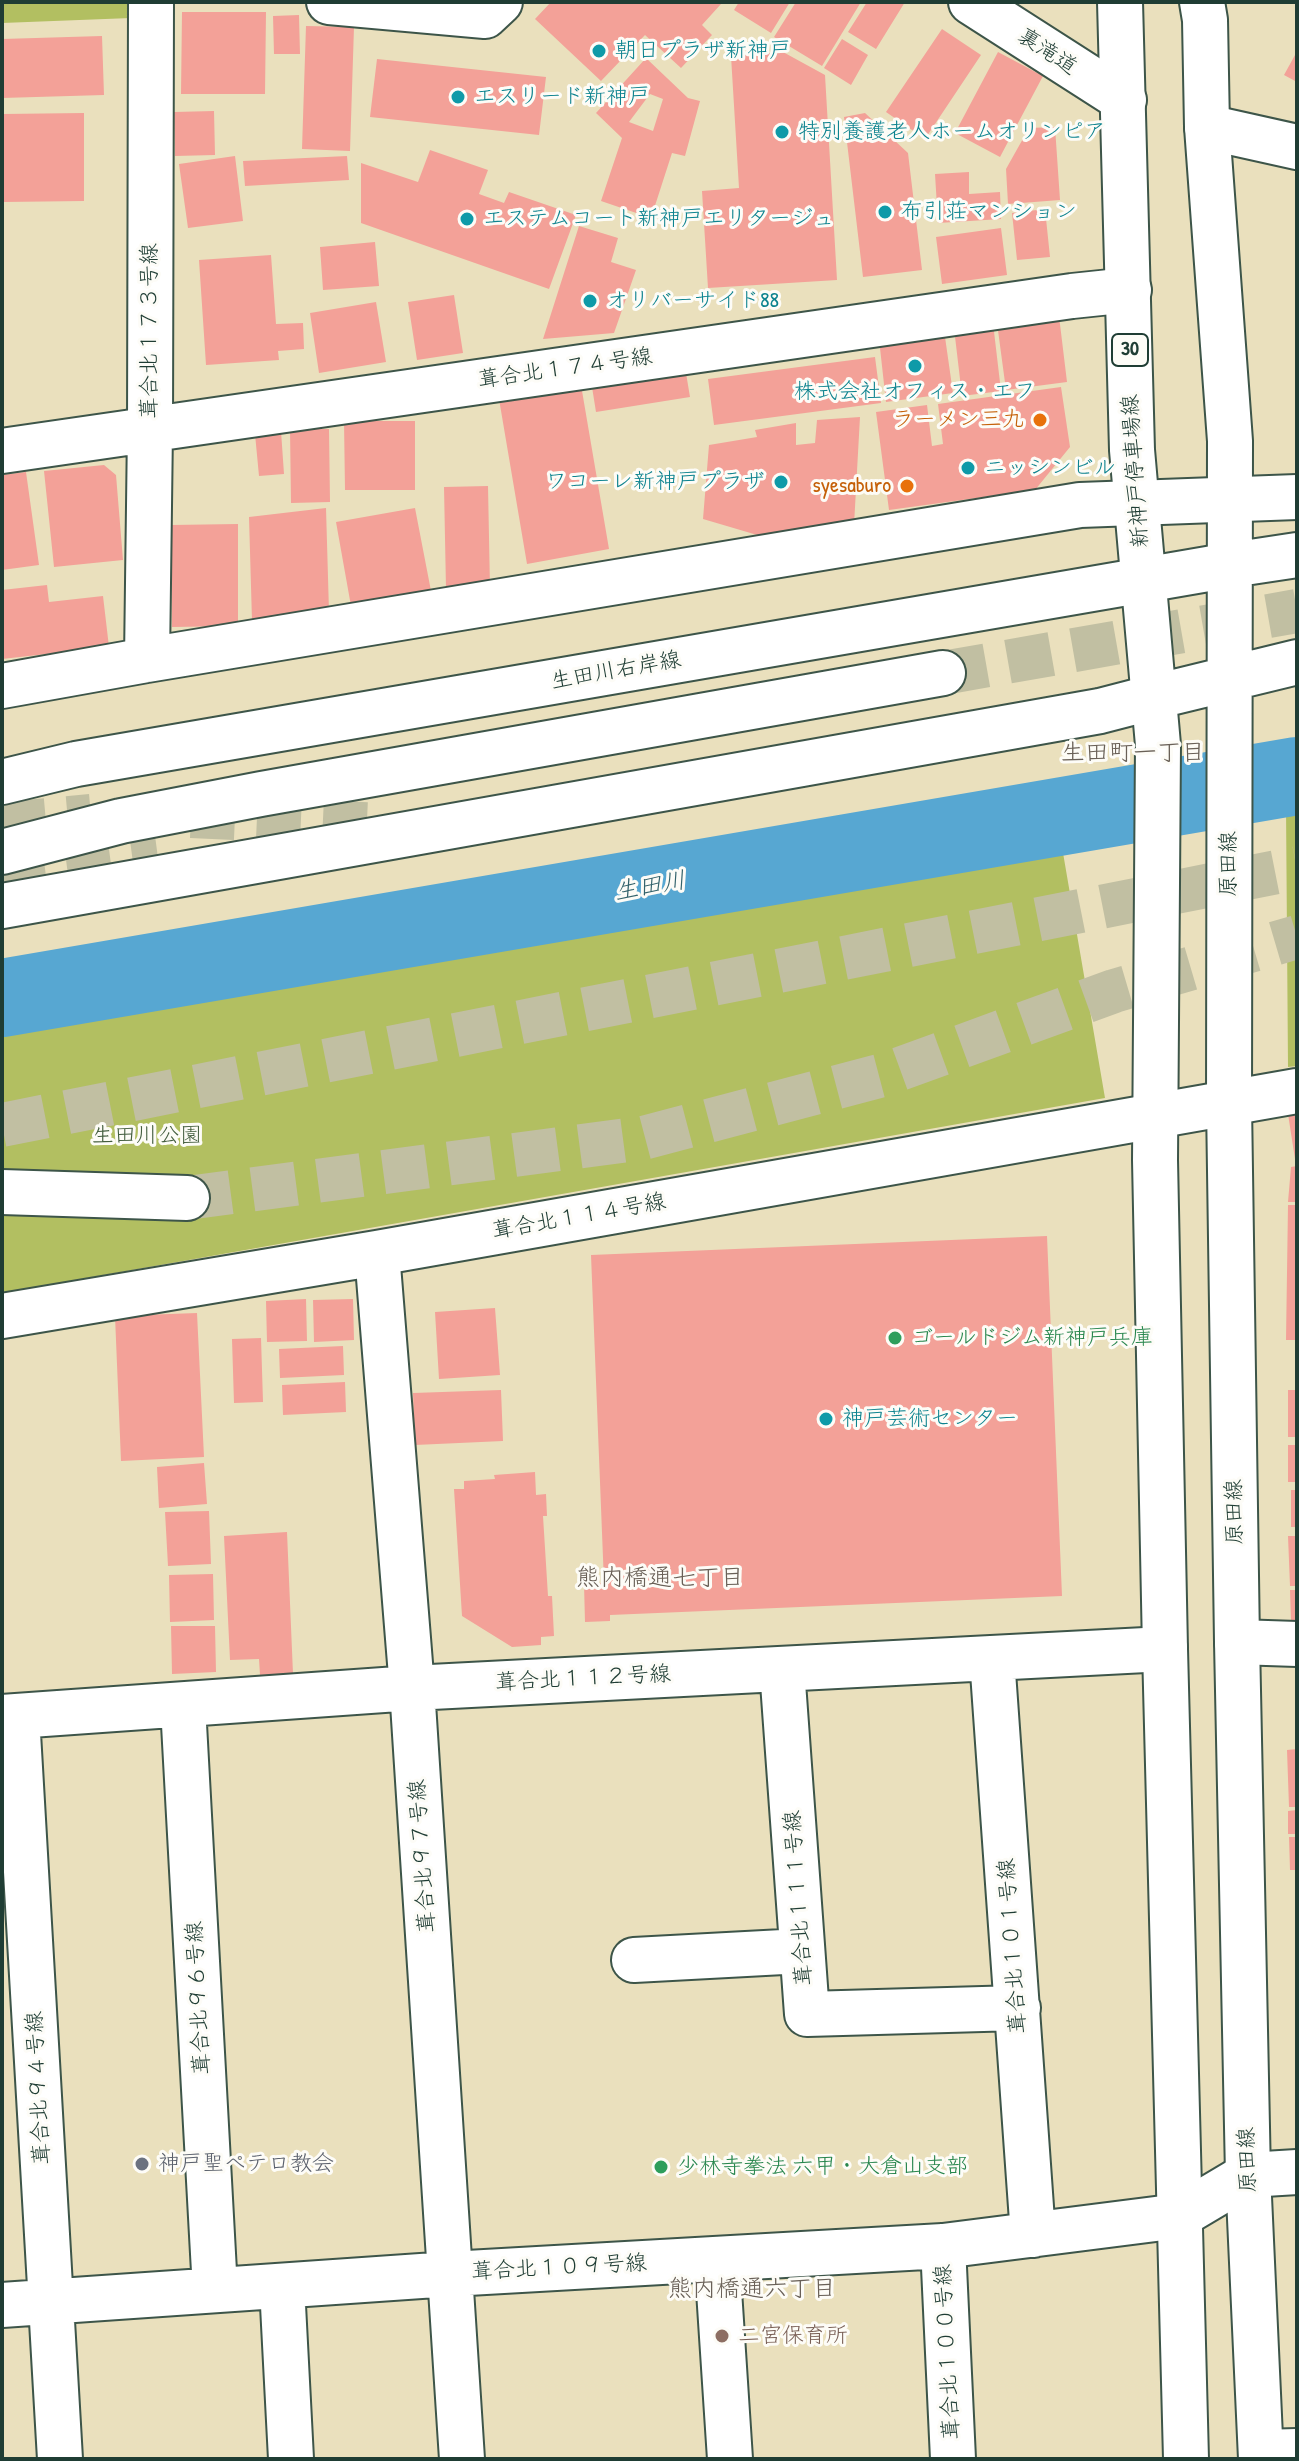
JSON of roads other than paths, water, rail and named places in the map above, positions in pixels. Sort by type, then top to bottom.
[{"type":"street","name":"葺合北１７３号線","points":[[147,660],[151,2]]},
{"type":"street","points":[[329,2],[485,16],[500,2]]},
{"type":"street","name":"裏滝道","points":[[971,2],[1124,100]]},
{"type":"street","name":"新神戸停車場線","points":[[1120,2],[1132,450],[1154,697]]},
{"type":"street","points":[[1202,2],[1207,127],[1230,441],[1231,565],[1297,555]]},
{"type":"street","points":[[1207,127],[1297,147]]},
{"type":"street","name":"葺合北１７４号線","points":[[2,451],[1041,300],[1129,290]]},
{"type":"street","points":[[2,686],[1080,505],[1297,497]]},
{"type":"street","name":"生田川右岸線","points":[[2,782],[76,764],[1231,565]]},
{"type":"street","name":"原田線","points":[[1231,565],[1229,1104],[1248,2175],[1273,2454]]},
{"type":"street","points":[[2,906],[1100,711],[1297,662]]},
{"type":"street","points":[[2,852],[121,821],[261,794],[943,673]]},
{"type":"street","points":[[1154,697],[1158,745],[1156,1115],[1165,1649],[1186,2459]]},
{"type":"street","name":"葺合北１１４号線","points":[[2,1316],[1297,1091]]},
{"type":"street","points":[[2,1192],[187,1198]]},
{"type":"street","name":"葺合北９７号線","points":[[377,1253],[412,1688],[462,2459]]},
{"type":"street","points":[[1237,1642],[1297,1644]]},
{"type":"street","name":"葺合北１１２号線","points":[[10,1717],[412,1688],[1165,1649]]},
{"type":"street","name":"葺合北１０１号線","points":[[992,1658],[1033,2235]]},
{"type":"street","name":"葺合北１１１号線","points":[[782,1669],[807,2014],[1018,2008]]},
{"type":"street","name":"葺合北９６号線","points":[[183,1706],[215,2290]]},
{"type":"street","name":"葺合北９４号線","points":[[10,1717],[19,2026],[50,2301],[60,2459]]},
{"type":"street","points":[[634,1960],[802,1951]]},
{"type":"street","points":[[1248,2175],[1297,2172]]},
{"type":"street","name":"葺合北１０９号線","points":[[2,2305],[450,2274],[943,2246],[1179,2216],[1248,2175]]},
{"type":"street","name":"葺合北１００号線","points":[[943,2246],[953,2459]]},
{"type":"street","points":[[717,2260],[730,2459]]},
{"type":"street","points":[[282,2286],[291,2459]]},
{"type":"waterway","name":"生田川","points":[[2,998],[1297,776]]},
{"type":"tunnel","points":[[943,673],[1297,611]]},
{"type":"tunnel","points":[[2,824],[91,816]]},
{"type":"tunnel","points":[[191,816],[385,825]]},
{"type":"tunnel","points":[[2,879],[158,858]]},
{"type":"tunnel","points":[[2,1125],[1297,868]]},
{"type":"tunnel","points":[[187,1198],[643,1138],[883,1075],[1114,991],[1297,937]]},
{"type":"place","name":"朝日プラザ新神戸","points":[[599,51]]},
{"type":"place","name":"エスリード新神戸","points":[[458,97]]},
{"type":"place","name":"特別養護老人ホームオリンピア","points":[[782,132]]},
{"type":"place","name":"布引荘マンション","points":[[885,212]]},
{"type":"place","name":"エステムコート新神戸エリタージュ","points":[[467,219]]},
{"type":"place","name":"オリバーサイド88","points":[[590,301]]},
{"type":"place","name":"株式会社オフィス・エフ","points":[[915,366]]},
{"type":"place","name":"ラーメン三九","points":[[1040,420]]},
{"type":"place","name":"ニッシンビル","points":[[968,468]]},
{"type":"place","name":"ワコーレ新神戸プラザ","points":[[781,482]]},
{"type":"place","name":"syesaburo","points":[[907,486]]},
{"type":"place","name":"ゴールドジム新神戸兵庫","points":[[895,1338]]},
{"type":"place","name":"神戸芸術センター","points":[[826,1419]]},
{"type":"place","name":"神戸聖ぺテロ教会","points":[[142,2164]]},
{"type":"place","name":"少林寺拳法 六甲・大倉山支部","points":[[661,2167]]},
{"type":"place","name":"二宮保育所","points":[[722,2336]]},
{"type":"district","name":"生田町一丁目","points":[[1133,754]]},
{"type":"district","name":"熊内橋通七丁目","points":[[660,1579]]},
{"type":"district","name":"熊内橋通六丁目","points":[[752,2290]]},
{"type":"park label","name":"生田川公園","points":[[147,1136]]}]
